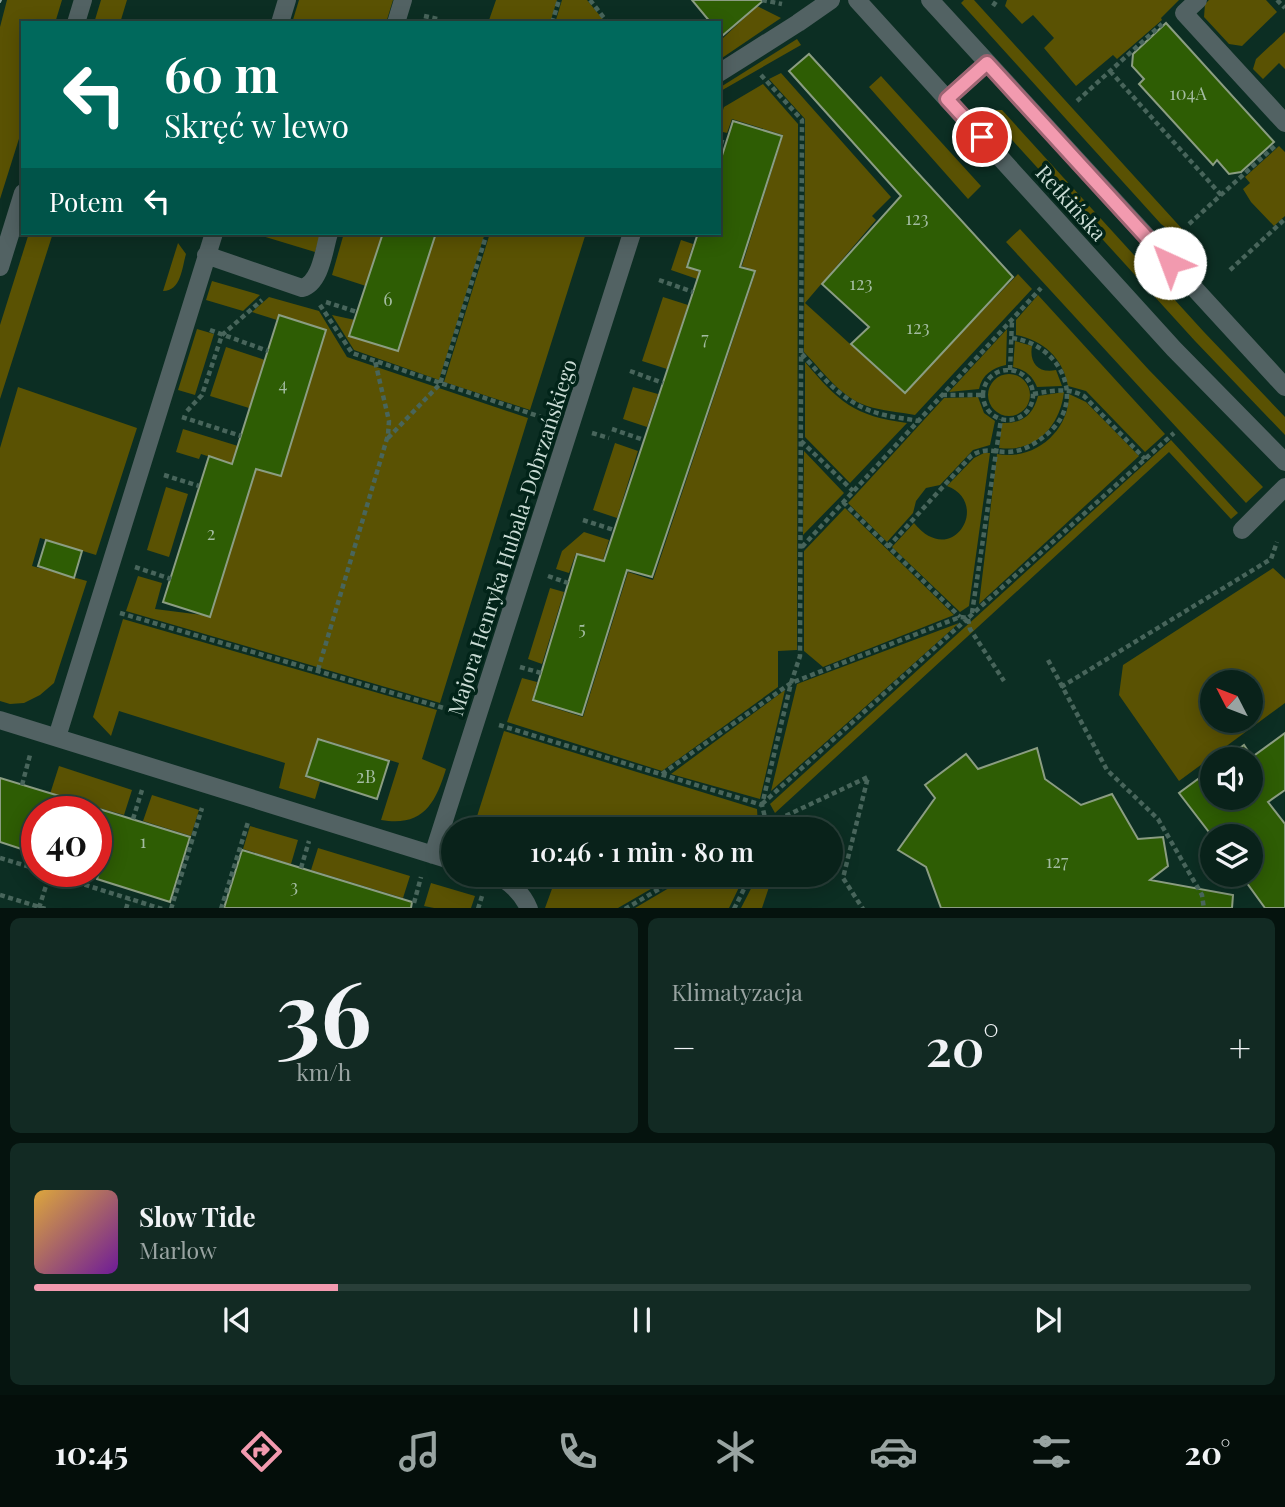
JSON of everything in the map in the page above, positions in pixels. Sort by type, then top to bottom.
[{"type":"street","points":[[77,21],[83,0]]},
{"type":"street","points":[[281,21],[287,0]]},
{"type":"street","points":[[397,21],[403,0]]},
{"type":"street","points":[[721,72],[831,0]]},
{"type":"street","name":"Retkińska","points":[[857,0],[1174,349],[1285,462]]},
{"type":"street","name":"Retkińska","points":[[930,0],[1285,387]]},
{"type":"street","points":[[1198,0],[1184,13],[1285,123]]},
{"type":"street","points":[[947,99],[987,63]]},
{"type":"street","points":[[0,267],[21,199]]},
{"type":"street","points":[[57,737],[213,235]]},
{"type":"street","points":[[206,255],[302,288],[315,279],[328,235]]},
{"type":"street","name":"Majora Henryka Hubala-Dobrzańskiego","points":[[433,855],[631,235]]},
{"type":"street","points":[[1242,530],[1285,486]]},
{"type":"street","points":[[0,720],[441,857]]},
{"type":"street","points":[[511,887],[524,898],[529,908]]},
{"type":"path","points":[[553,21],[559,0]]},
{"type":"path","points":[[590,0],[606,21]]},
{"type":"path","points":[[762,0],[783,4]]},
{"type":"path","points":[[993,6],[997,0]]},
{"type":"path","points":[[1278,0],[1285,8]]},
{"type":"path","points":[[1077,101],[1167,20],[1184,13]]},
{"type":"path","points":[[1110,71],[1222,196]]},
{"type":"path","points":[[761,75],[802,120],[800,656],[762,805],[1174,433]]},
{"type":"path","points":[[1189,224],[1285,136]]},
{"type":"path","points":[[721,142],[726,144]]},
{"type":"path","points":[[1230,270],[1285,219]]},
{"type":"path","points":[[386,440],[440,384],[486,235]]},
{"type":"path","points":[[659,280],[693,292]]},
{"type":"path","points":[[178,428],[181,416],[202,395],[222,335],[284,282]]},
{"type":"path","points":[[800,548],[1041,288]]},
{"type":"path","points":[[357,312],[316,298],[352,353],[609,439]]},
{"type":"path","points":[[1010,370],[1012,319]]},
{"type":"path","points":[[222,335],[268,351]]},
{"type":"path","points":[[888,547],[971,456],[978,451],[1021,450],[1049,433],[1064,412],[1066,389],[1063,373],[1044,349],[1027,341],[1011,338]]},
{"type":"path","points":[[801,354],[839,393],[852,402],[874,412],[918,421]]},
{"type":"path","points":[[318,670],[386,440],[389,421],[375,361]]},
{"type":"path","points":[[1010,370],[1027,378],[1034,394],[1031,407],[1025,415],[1016,419],[1001,419],[987,410],[983,395],[991,376],[999,371],[1010,370]]},
{"type":"path","points":[[630,371],[663,383]]},
{"type":"path","points":[[1034,394],[1074,390],[1084,396],[1145,459]]},
{"type":"path","points":[[941,395],[983,395]]},
{"type":"path","points":[[181,416],[241,436]]},
{"type":"path","points":[[1001,419],[970,629],[1004,681]]},
{"type":"path","points":[[612,429],[644,440]]},
{"type":"path","points":[[801,440],[853,491]]},
{"type":"path","points":[[159,488],[167,463]]},
{"type":"path","points":[[163,474],[199,486]]},
{"type":"path","points":[[843,502],[960,617]]},
{"type":"path","points":[[583,520],[614,530]]},
{"type":"path","points":[[1061,687],[1271,559],[1277,542]]},
{"type":"path","points":[[131,578],[135,566],[171,579]]},
{"type":"path","points":[[548,576],[568,583]]},
{"type":"path","points":[[116,626],[124,601]]},
{"type":"path","points":[[662,774],[791,683],[960,617],[970,616]]},
{"type":"path","points":[[1048,660],[1107,770],[1158,819],[1202,895],[1205,908]]},
{"type":"path","points":[[520,667],[541,673]]},
{"type":"path","points":[[22,785],[31,750]]},
{"type":"path","points":[[783,817],[868,777],[843,874]]},
{"type":"path","points":[[134,819],[144,785]]},
{"type":"path","points":[[171,908],[203,804]]},
{"type":"path","points":[[221,908],[249,818]]},
{"type":"path","points":[[301,868],[310,837]]},
{"type":"path","points":[[0,858],[21,864]]},
{"type":"path","points":[[414,903],[422,873]]},
{"type":"path","points":[[843,879],[863,908]]},
{"type":"path","points":[[39,907],[44,887]]},
{"type":"path","points":[[93,887],[162,908]]},
{"type":"path","points":[[625,908],[662,887]]},
{"type":"path","points":[[734,908],[745,887]]},
{"type":"path","points":[[478,908],[484,892]]},
{"type":"path","points":[[0,895],[47,908]]},
{"type":"path","points":[[126,908],[129,899]]},
{"type":"shaded area","points":[[7,0],[62,0],[56,21],[21,21],[21,132],[0,199],[0,27]]},
{"type":"shaded area","points":[[101,0],[127,0],[121,21],[95,21]]},
{"type":"shaded area","points":[[299,0],[393,0],[387,21],[293,21]]},
{"type":"shaded area","points":[[496,0],[557,0],[551,21],[489,21]]},
{"type":"shaded area","points":[[562,0],[587,0],[604,21],[556,21]]},
{"type":"shaded area","points":[[964,0],[974,0],[1194,242],[1190,246],[1161,224],[961,3]]},
{"type":"shaded area","points":[[1007,0],[1179,0],[1162,20],[1117,59],[1113,55],[1076,86],[1044,48],[1054,38],[1033,15],[1022,24],[1005,6]]},
{"type":"shaded area","points":[[1209,0],[1266,0],[1277,12],[1242,46],[1229,44],[1204,17],[1205,4]]},
{"type":"shaded area","points":[[757,6],[781,18],[721,59],[723,38]]},
{"type":"shaded area","points":[[1285,32],[1285,69],[1279,63],[1263,79],[1253,69],[1256,59]]},
{"type":"shaded area","points":[[797,39],[801,45],[721,91],[721,87]]},
{"type":"shaded area","points":[[781,73],[891,197],[872,216],[876,220],[805,303],[904,393],[1018,274],[1032,289],[915,415],[857,402],[840,390],[804,352],[805,119],[769,79]]},
{"type":"shaded area","points":[[881,76],[981,186],[968,199],[869,87]]},
{"type":"shaded area","points":[[763,84],[798,124],[797,650],[778,651],[778,687],[662,771],[507,722],[522,678],[537,682],[532,701],[583,717],[628,572],[653,580],[756,271],[742,266],[783,135],[732,119],[727,133],[721,132],[724,107]]},
{"type":"shaded area","points":[[996,110],[1002,110],[1285,417],[1285,435],[1195,341],[993,119]]},
{"type":"shaded area","points":[[1279,146],[1285,152],[1285,216],[1274,226],[1251,202],[1243,189],[1250,183],[1245,177]]},
{"type":"shaded area","points":[[1020,229],[1149,370],[1263,487],[1246,503],[1006,242]]},
{"type":"shaded area","points":[[28,235],[52,235],[0,399],[0,325]]},
{"type":"shaded area","points":[[259,235],[320,235],[315,252]]},
{"type":"shaded area","points":[[343,235],[382,235],[366,286],[332,275]]},
{"type":"shaded area","points":[[435,235],[484,235],[439,380],[354,350],[332,315],[355,320],[398,351]]},
{"type":"shaded area","points":[[489,235],[585,235],[530,410],[444,382]]},
{"type":"shaded area","points":[[681,240],[693,244],[686,267],[699,272],[697,279],[671,270]]},
{"type":"shaded area","points":[[178,243],[186,254],[182,272],[174,287],[163,291]]},
{"type":"shaded area","points":[[212,281],[260,295],[243,311],[206,300]]},
{"type":"shaded area","points":[[1038,295],[1165,434],[1145,452],[1086,391],[1068,386],[1062,367],[1050,352],[1035,341],[1016,335],[1016,320]]},
{"type":"shaded area","points":[[269,297],[319,311],[347,357],[528,418],[440,703],[126,611],[138,576],[162,583],[155,609],[210,616],[256,469],[281,476],[326,330],[279,315],[277,320],[252,312]]},
{"type":"shaded area","points":[[663,297],[688,305],[667,369],[642,361]]},
{"type":"shaded area","points":[[197,329],[214,334],[195,395],[178,390]]},
{"type":"shaded area","points":[[1007,329],[1006,365],[988,373],[979,389],[949,392]]},
{"type":"shaded area","points":[[1015,341],[1032,346],[1032,357],[1036,365],[1044,370],[1056,370],[1062,386],[1037,387],[1028,374],[1013,367]]},
{"type":"shaded area","points":[[226,347],[265,360],[249,408],[210,396]]},
{"type":"shaded area","points":[[805,362],[849,405],[873,416],[907,423],[850,483],[805,437]]},
{"type":"shaded area","points":[[1009,374],[1024,380],[1030,395],[1024,410],[1009,416],[994,410],[988,395],[994,380]]},
{"type":"shaded area","points":[[18,387],[137,428],[96,555],[40,538],[32,566],[87,581],[54,683],[40,695],[24,703],[10,704],[0,701],[0,448]]},
{"type":"shaded area","points":[[633,387],[658,394],[647,427],[623,419]]},
{"type":"shaded area","points":[[1064,392],[1057,416],[1044,435],[1024,446],[999,448],[1002,423],[1015,422],[1026,417],[1038,396]]},
{"type":"shaded area","points":[[1069,394],[1086,402],[1139,456],[979,604],[997,454],[1024,453],[1047,441],[1063,420]]},
{"type":"shaded area","points":[[978,397],[984,413],[995,421],[990,445],[973,450],[940,485],[926,488],[916,501],[913,513],[887,542],[848,503],[944,398]]},
{"type":"shaded area","points":[[183,429],[238,446],[232,464],[201,454],[199,459],[176,452]]},
{"type":"shaded area","points":[[1171,440],[1238,513],[1231,519],[1169,452],[775,813],[770,804]]},
{"type":"shaded area","points":[[615,443],[638,451],[617,518],[593,510]]},
{"type":"shaded area","points":[[804,451],[844,493],[803,535]]},
{"type":"shaded area","points":[[990,453],[969,606],[960,612],[892,547],[914,523],[928,536],[942,539],[953,536],[962,528],[966,518],[966,506],[960,494],[947,486],[974,458]]},
{"type":"shaded area","points":[[166,487],[188,494],[169,557],[147,550]]},
{"type":"shaded area","points":[[845,508],[954,615],[823,667],[804,651],[804,551]]},
{"type":"shaded area","points":[[584,532],[609,540],[603,560],[576,553],[569,573],[556,569],[562,551]]},
{"type":"shaded area","points":[[1273,568],[1285,579],[1285,703],[1264,718],[1264,670],[1200,670],[1200,733],[1244,733],[1225,747],[1200,747],[1200,766],[1179,781],[1119,695],[1123,665]]},
{"type":"shaded area","points":[[550,588],[564,592],[542,664],[528,659]]},
{"type":"shaded area","points":[[123,619],[437,710],[422,759],[446,769],[437,793],[425,811],[417,816],[407,820],[381,820],[399,763],[318,738],[305,777],[320,782],[315,799],[279,788],[285,763],[119,711],[111,736],[93,717]]},
{"type":"shaded area","points":[[959,623],[771,791],[797,684]]},
{"type":"shaded area","points":[[785,690],[760,799],[671,774]]},
{"type":"shaded area","points":[[504,731],[757,809],[758,817],[477,817]]},
{"type":"shaded area","points":[[59,766],[132,790],[124,815],[112,812],[112,796],[50,794]]},
{"type":"shaded area","points":[[152,795],[199,810],[191,836],[143,821]]},
{"type":"shaded area","points":[[250,826],[298,840],[291,864],[243,849]]},
{"type":"shaded area","points":[[318,848],[410,876],[403,898],[311,870]]},
{"type":"shaded area","points":[[431,883],[475,896],[471,908],[424,906]]},
{"type":"shaded area","points":[[553,887],[654,887],[618,908],[545,908]]},
{"type":"shaded area","points":[[671,887],[739,887],[729,908],[635,908]]},
{"type":"shaded area","points":[[752,887],[769,887],[762,908],[741,908]]},
{"type":"building","points":[[692,0],[764,0],[722,36],[721,21],[709,21]]},
{"type":"building","points":[[1166,23],[1274,142],[1241,172],[1229,174],[1217,160],[1213,165],[1139,84],[1144,79],[1132,66],[1133,54]]},
{"type":"building","points":[[809,54],[1013,277],[905,393],[851,344],[869,327],[822,284],[901,196],[789,71]]},
{"type":"building","points":[[733,121],[782,136],[740,267],[755,271],[652,577],[627,570],[582,715],[533,700],[577,554],[604,561],[700,271],[687,267],[697,235],[721,235],[721,159]]},
{"type":"building","points":[[382,235],[435,235],[398,351],[349,336]]},
{"type":"building","points":[[279,315],[326,330],[281,476],[256,469],[210,617],[163,602],[209,456],[232,464]]},
{"type":"building","points":[[46,540],[82,551],[74,578],[38,566]]},
{"type":"building","points":[[1285,733],[1285,790],[1268,802],[1285,824],[1285,908],[1265,908],[1250,887],[1263,887],[1263,824],[1203,824],[1179,793],[1200,778],[1200,810],[1263,810],[1263,749]]},
{"type":"building","points":[[318,739],[389,761],[377,799],[306,776]]},
{"type":"building","points":[[1037,748],[1045,779],[1081,805],[1112,794],[1138,839],[1163,837],[1168,866],[1150,880],[1233,895],[1232,908],[941,908],[926,867],[898,850],[935,798],[925,785],[966,754],[978,769]]},
{"type":"building","points":[[0,778],[59,796],[21,796],[21,849],[0,842]]},
{"type":"building","points":[[112,813],[190,837],[170,902],[112,884]]},
{"type":"building","points":[[242,850],[412,902],[411,908],[224,908]]},
{"type":"route","points":[[982,137],[947,99],[987,63],[1170,263]]}]
